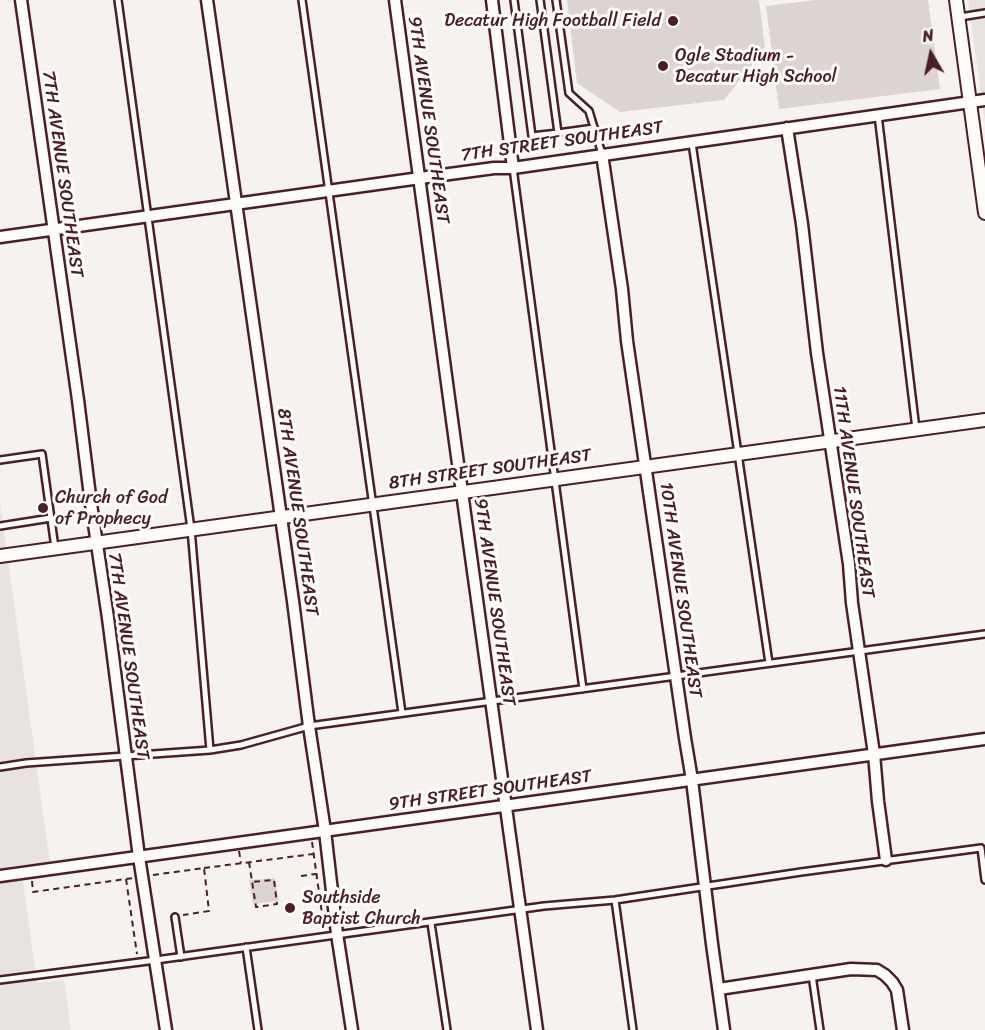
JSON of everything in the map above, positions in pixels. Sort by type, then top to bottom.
[{"type":"street","name":"7TH AVENUE SOUTHEAST","points":[[21,0],[78,400],[139,856],[166,1030]]},
{"type":"street","name":"8TH AVENUE SOUTHEAST","points":[[207,0],[352,1030]]},
{"type":"street","name":"9TH AVENUE SOUTHEAST","points":[[395,0],[537,1030]]},
{"type":"street","points":[[492,0],[513,168]]},
{"type":"street","points":[[956,0],[985,213]]},
{"type":"street","name":"7TH STREET SOUTHEAST","points":[[0,237],[494,168],[513,168],[985,100]]},
{"type":"street","name":"11TH AVENUE SOUTHEAST","points":[[787,128],[849,564],[852,603],[874,754],[886,860]]},
{"type":"street","name":"10TH AVENUE SOUTHEAST","points":[[602,154],[645,466],[692,780],[724,1030]]},
{"type":"street","name":"8TH STREET SOUTHEAST","points":[[0,556],[985,420]]},
{"type":"street","name":"9TH STREET SOUTHEAST","points":[[0,876],[985,739]]},
{"type":"street","points":[[719,989],[851,969],[877,970],[885,975],[897,990],[903,1030]]},
{"type":"lane","points":[[118,0],[191,529],[210,750]]},
{"type":"lane","points":[[302,0],[402,713]]},
{"type":"lane","points":[[514,0],[532,136],[594,128]]},
{"type":"lane","points":[[540,0],[558,133]]},
{"type":"lane","points":[[556,0],[569,93],[588,111],[602,154]]},
{"type":"lane","points":[[958,17],[985,13]]},
{"type":"lane","points":[[878,115],[916,429]]},
{"type":"lane","points":[[692,142],[769,663]]},
{"type":"lane","points":[[513,168],[583,689]]},
{"type":"lane","points":[[0,460],[42,454],[55,548]]},
{"type":"lane","points":[[0,526],[51,518]]},
{"type":"lane","points":[[0,767],[26,763],[210,750],[241,745],[309,726],[985,634]]},
{"type":"lane","points":[[0,980],[544,906],[615,900],[981,848],[985,880]]},
{"type":"lane","points":[[615,900],[633,1030]]},
{"type":"lane","points":[[175,917],[181,957]]},
{"type":"lane","points":[[431,923],[447,1030]]},
{"type":"lane","points":[[246,947],[258,1030]]},
{"type":"lane","points":[[812,975],[820,1030]]},
{"type":"path","points":[[310,833],[325,936]]},
{"type":"path","points":[[30,872],[33,892],[313,854]]},
{"type":"path","points":[[249,862],[252,882],[256,907],[277,904],[274,880],[252,882]]},
{"type":"path","points":[[175,917],[209,911],[204,868]]},
{"type":"path","points":[[301,876],[330,872]]},
{"type":"path","points":[[126,879],[139,962]]},
{"type":"shaded area","name":"Ogle Stadium - Decatur High School","points":[[567,0],[759,0],[765,48],[724,100],[620,112],[577,83]]},
{"type":"shaded area","points":[[816,0],[928,0],[940,89],[779,109],[766,6]]},
{"type":"shaded area","points":[[968,0],[985,0],[985,123]]},
{"type":"shaded area","points":[[0,503],[50,862],[21,867],[37,983],[64,980],[71,1030],[0,1030]]},
{"type":"shaded area","points":[[275,878],[279,901],[253,904],[249,880]]},
{"type":"place","name":"Decatur High Football Field","points":[[673,21]]},
{"type":"place","name":"Ogle Stadium - Decatur High School","points":[[663,66]]},
{"type":"place","name":"Church of God of Prophecy","points":[[43,508]]},
{"type":"place","name":"Southside Baptist Church","points":[[290,908]]}]
